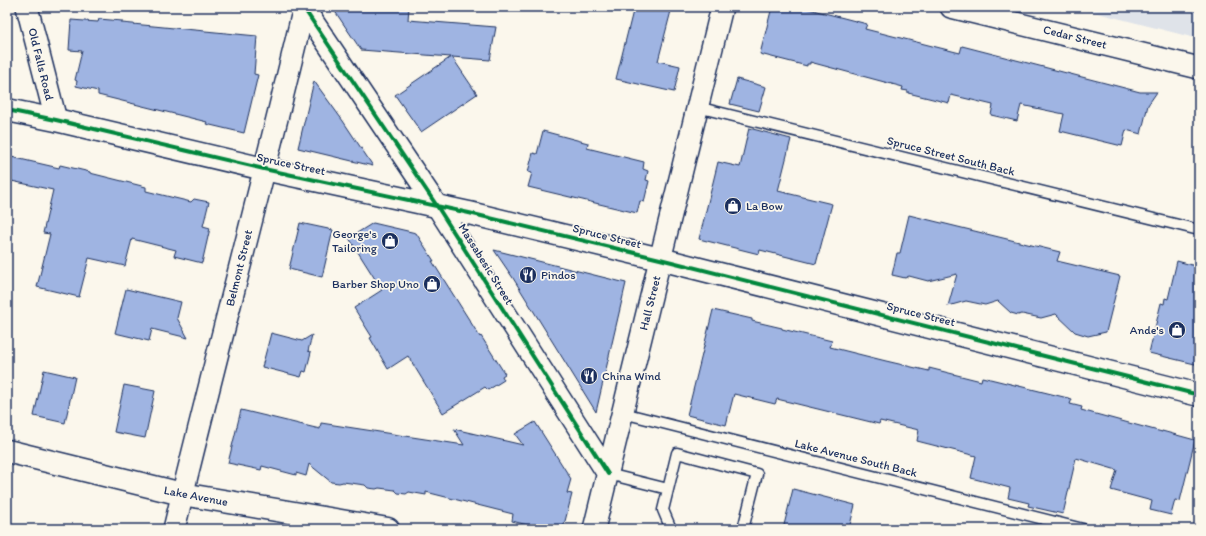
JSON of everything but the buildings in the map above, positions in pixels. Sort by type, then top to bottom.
[{"type":"street","name":"Old Falls Road","points":[[27,7],[56,120]]},
{"type":"street","name":"Belmont Street","points":[[174,529],[303,7]]},
{"type":"street","name":"Massabesic Street","points":[[303,7],[437,206],[608,474]]},
{"type":"street","name":"Hall Street","points":[[594,529],[722,7]]},
{"type":"street","name":"Cedar Street","points":[[951,7],[1199,68]]},
{"type":"street","name":"Spruce Street","points":[[7,110],[56,120],[264,169],[437,206],[660,259],[1199,395]]},
{"type":"street","name":"Lake Avenue","points":[[7,451],[182,494],[388,529]]},
{"type":"lane","name":"Spruce Street South Back","points":[[697,107],[1199,230]]},
{"type":"lane","name":"Lake Avenue South Back","points":[[623,413],[1083,529]]},
{"type":"lane","points":[[671,529],[663,510],[677,453],[757,474],[743,529]]},
{"type":"lane","points":[[608,474],[668,489]]},
{"type":"shaded area","points":[[1074,7],[1199,7],[1199,39]]},
{"type":"cycle path","points":[[303,7],[437,206],[608,474]]},
{"type":"cycle path","points":[[7,110],[56,120],[264,169],[469,213],[660,259],[1199,395]]},
{"type":"place","name":"La Bow","points":[[733,206]]},
{"type":"place","name":"George's Tailoring","points":[[390,241]]},
{"type":"place","name":"Pindos","points":[[528,275]]},
{"type":"place","name":"Barber Shop Uno","points":[[432,284]]},
{"type":"place","name":"Ande's","points":[[1177,330]]},
{"type":"place","name":"China Wind","points":[[589,376]]}]
